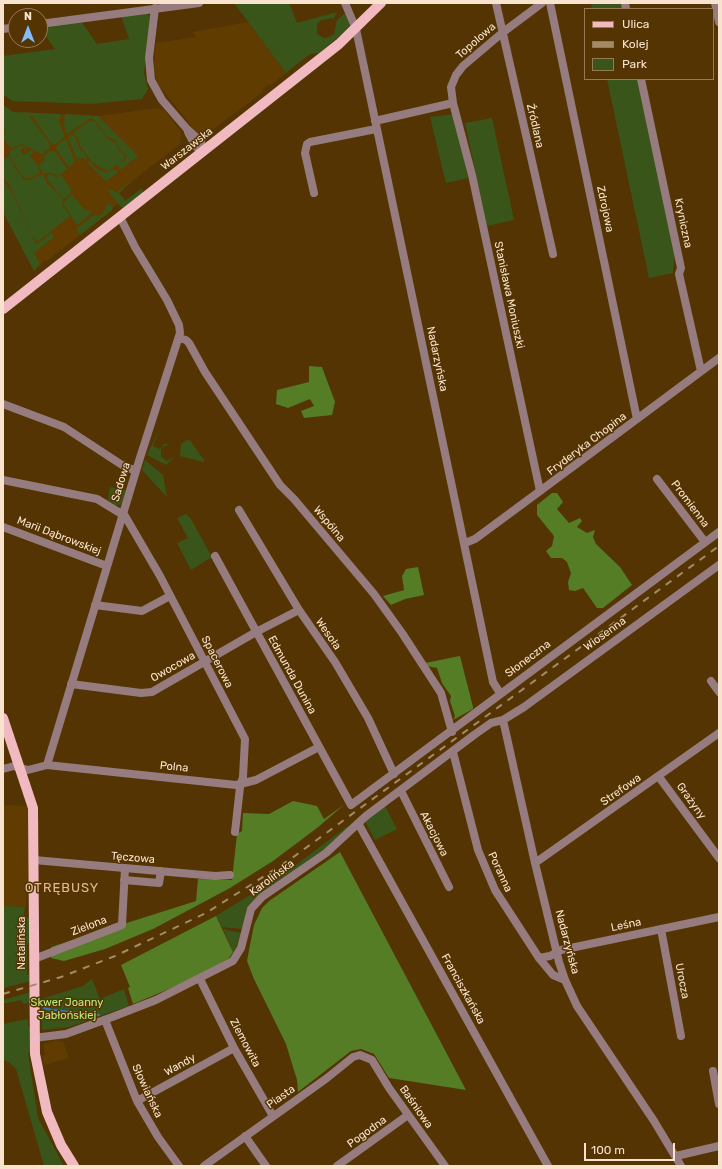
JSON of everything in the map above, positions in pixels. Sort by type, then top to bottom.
[{"type":"main road","name":"Warszawska","points":[[3,309],[204,152],[356,29],[381,3]]},
{"type":"main road","name":"Natalińska","points":[[3,718],[33,808],[35,1054],[47,1112],[61,1145],[74,1166]]},
{"type":"street","points":[[48,23],[199,3]]},
{"type":"street","name":"Nadarzyńska","points":[[345,3],[356,29],[493,682],[500,693]]},
{"type":"street","name":"Źródlana","points":[[496,3],[553,254]]},
{"type":"street","name":"Topolowa","points":[[453,103],[451,87],[456,76],[464,66],[502,33],[542,3]]},
{"type":"street","name":"Zdrojowa","points":[[550,3],[638,419]]},
{"type":"street","points":[[715,3],[719,22]]},
{"type":"street","points":[[155,8],[149,58],[150,76],[162,100],[187,129],[201,142],[204,152]]},
{"type":"street","name":"Kryniczna","points":[[641,80],[681,268],[679,274],[701,371]]},
{"type":"street","points":[[314,193],[305,154],[310,142],[453,103]]},
{"type":"street","name":"Stanisława Moniuszki","points":[[453,103],[472,175],[540,492]]},
{"type":"street","name":"Sadowa","points":[[47,765],[122,514],[180,331],[177,320],[127,234],[120,217]]},
{"type":"street","name":"Wspólna","points":[[179,338],[186,340],[189,343],[205,372],[280,485],[294,499],[374,594],[406,639],[441,693],[452,732]]},
{"type":"street","name":"Fryderyka Chopina","points":[[465,543],[475,539],[540,492],[719,358]]},
{"type":"street","points":[[3,404],[64,427],[122,465],[136,471]]},
{"type":"street","name":"Promienna","points":[[657,479],[705,542]]},
{"type":"street","points":[[3,480],[92,498],[122,514]]},
{"type":"street","name":"Wesoła","points":[[239,510],[299,610],[334,662],[368,718],[394,774]]},
{"type":"street","name":"Spacerowa","points":[[122,514],[131,526],[170,596],[245,739],[242,784],[236,832]]},
{"type":"street","name":"Marii Dąbrowskiej","points":[[3,527],[107,566]]},
{"type":"street","name":"Słoneczna","points":[[351,805],[452,732],[500,693],[719,532]]},
{"type":"street","name":"Edmunda Dunina","points":[[214,556],[351,805]]},
{"type":"street","name":"Wiosenna","points":[[503,720],[719,565]]},
{"type":"street","points":[[95,605],[142,611],[170,596]]},
{"type":"street","name":"Owocowa","points":[[71,684],[141,693],[152,692],[256,632],[299,610]]},
{"type":"street","points":[[711,681],[719,692]]},
{"type":"street","name":"Nadarzyńska","points":[[503,720],[556,952],[565,980],[577,1006],[676,1156],[681,1166]]},
{"type":"street","name":"Karolińska","points":[[34,1038],[66,1034],[156,1000],[200,979],[236,958],[241,948],[249,914],[257,901],[326,853],[358,823],[492,723],[503,720]]},
{"type":"street","name":"Strefowa","points":[[535,863],[659,777],[719,733]]},
{"type":"street","name":"Polna","points":[[3,769],[14,766],[28,770],[47,765],[232,785],[256,780],[319,747]]},
{"type":"street","name":"Poranna","points":[[453,752],[478,850],[495,890],[539,958],[553,975],[565,980]]},
{"type":"street","name":"Grażyny","points":[[659,777],[719,858]]},
{"type":"street","name":"Akacjowa","points":[[401,791],[449,887]]},
{"type":"street","name":"Franciszkańska","points":[[358,823],[548,1166]]},
{"type":"street","name":"Tęczowa","points":[[34,860],[161,871],[230,875]]},
{"type":"street","name":"Zielona","points":[[34,959],[122,925],[125,868]]},
{"type":"street","points":[[124,880],[159,882],[161,871]]},
{"type":"street","name":"Leśna","points":[[539,958],[550,956],[556,952],[719,917]]},
{"type":"street","name":"Urocza","points":[[661,929],[681,1036]]},
{"type":"street","name":"Ziemowita","points":[[200,979],[234,1048],[273,1116]]},
{"type":"street","name":"Słowiańska","points":[[105,1020],[137,1101],[158,1137],[178,1166]]},
{"type":"street","name":"Wandy","points":[[137,1101],[234,1048]]},
{"type":"street","name":"Piasta","points":[[204,1166],[328,1078],[353,1057],[362,1055],[371,1059]]},
{"type":"street","name":"Baśniowa","points":[[371,1059],[408,1115],[445,1166]]},
{"type":"street","points":[[712,1072],[719,1104]]},
{"type":"street","name":"Pogodna","points":[[337,1166],[408,1115]]},
{"type":"street","points":[[245,1136],[266,1166]]},
{"type":"street","points":[[676,1156],[719,1146]]},
{"type":"shaded area","points":[[248,22],[286,73],[271,85],[269,84],[262,89],[263,92],[201,138],[157,83],[154,67],[156,43],[196,37],[192,32]]},
{"type":"shaded area","points":[[3,105],[13,112],[98,116],[157,108],[165,111],[181,131],[180,144],[118,192],[125,200],[112,208],[112,210],[47,261],[45,260],[34,271],[3,212]]},
{"type":"shaded area","points":[[3,805],[28,806],[30,822],[30,835],[28,841],[30,844],[30,883],[26,886],[26,907],[3,906]]},
{"type":"shaded area","points":[[59,1040],[60,1042],[63,1041],[69,1058],[44,1065],[42,1056],[45,1055],[43,1044]]},
{"type":"green space","points":[[234,3],[289,3],[297,23],[337,12],[334,18],[321,20],[317,24],[317,34],[324,38],[334,34],[337,20],[344,14],[346,14],[350,27],[319,53],[310,54],[286,73]]},
{"type":"green space","points":[[591,3],[622,3],[624,8],[592,8]]},
{"type":"green space","points":[[146,12],[150,17],[144,73],[148,89],[142,99],[91,104],[13,101],[3,95],[3,56],[55,49],[48,39],[48,27],[81,21],[97,44],[129,39],[121,16]]},
{"type":"green space","points":[[607,80],[638,80],[675,252],[673,273],[649,278]]},
{"type":"green space","points":[[3,105],[13,112],[61,114],[59,122],[65,137],[56,144],[51,143],[32,116],[29,116],[50,144],[49,149],[42,154],[22,144],[11,148],[3,138],[3,135],[6,133],[3,130]]},
{"type":"green space","points":[[65,114],[98,116],[138,156],[120,170],[118,164],[125,161],[127,155],[119,148],[117,141],[106,136],[97,122],[91,118],[67,134],[64,125]]},
{"type":"green space","points":[[454,114],[468,178],[446,183],[430,117]]},
{"type":"green space","points":[[492,118],[514,220],[487,226],[465,123]]},
{"type":"green space","points":[[89,121],[94,121],[108,139],[116,143],[118,149],[125,155],[124,160],[108,171],[98,166],[90,159],[80,146],[78,138],[73,133]]},
{"type":"green space","points":[[72,134],[76,139],[79,148],[87,156],[85,160],[84,158],[77,159],[68,137]]},
{"type":"green space","points":[[66,139],[75,162],[69,167],[56,149],[57,145]]},
{"type":"green space","points":[[19,146],[24,146],[28,148],[26,149],[24,147],[20,150],[24,155],[31,150],[34,152],[30,156],[38,165],[40,173],[30,178],[25,178],[21,174],[9,155],[11,150]]},
{"type":"green space","points":[[50,151],[54,151],[68,169],[58,176],[51,173],[43,174],[39,165],[45,160],[43,157]]},
{"type":"green space","points":[[9,156],[15,168],[25,180],[30,180],[40,175],[44,175],[46,182],[63,199],[62,205],[70,216],[37,242],[32,236],[9,184],[3,179],[3,160]]},
{"type":"green space","points":[[90,161],[96,168],[106,173],[113,169],[118,172],[106,181],[87,162]]},
{"type":"green space","points":[[50,174],[57,177],[61,175],[71,189],[70,194],[64,199],[48,181],[47,176]]},
{"type":"green space","points":[[135,178],[119,193],[125,201],[142,188],[143,193],[125,208],[121,207],[108,191],[112,189],[116,193]]},
{"type":"green space","points":[[3,180],[12,193],[35,243],[37,244],[51,232],[54,237],[34,253],[40,264],[34,271],[3,212]]},
{"type":"green space","points":[[72,194],[87,211],[92,210],[89,215],[77,225],[63,204]]},
{"type":"green space","points":[[110,204],[113,206],[112,210],[80,235],[76,229],[93,216],[102,215],[107,205]]},
{"type":"green space","points":[[309,366],[322,367],[335,402],[332,415],[304,418],[301,411],[314,406],[310,399],[288,408],[276,404],[277,390],[309,382]]},
{"type":"green space","points":[[161,426],[153,446],[160,449],[164,444],[169,444],[161,448],[161,457],[167,461],[175,457],[166,465],[147,455]]},
{"type":"green space","points":[[189,439],[204,462],[180,456],[181,444]]},
{"type":"green space","points":[[145,460],[163,475],[167,497],[142,470]]},
{"type":"green space","points":[[110,487],[126,490],[121,505],[116,505],[108,500]]},
{"type":"green space","points":[[552,493],[557,493],[563,502],[557,509],[569,523],[580,518],[582,521],[577,527],[587,533],[595,530],[593,537],[596,544],[620,567],[632,585],[603,608],[597,608],[583,588],[575,591],[569,590],[568,582],[571,573],[567,562],[562,558],[551,558],[546,551],[552,546],[554,536],[537,515],[537,505]]},
{"type":"green space","points":[[186,514],[191,519],[212,557],[191,570],[177,543],[188,538],[177,518]]},
{"type":"green space","points":[[418,567],[424,595],[405,599],[391,605],[383,596],[404,590],[402,576],[406,569]]},
{"type":"green space","points":[[460,656],[473,709],[453,720],[455,716],[450,701],[451,696],[442,683],[437,668],[426,666],[425,663]]},
{"type":"green space","points":[[293,801],[317,806],[324,819],[345,804],[317,828],[273,861],[230,888],[153,929],[105,949],[64,961],[51,958],[51,947],[196,901],[198,879],[232,880],[237,834],[242,831],[243,813],[269,814]]},
{"type":"green space","points":[[385,806],[397,829],[375,840],[365,821]]},
{"type":"green space","points":[[364,814],[326,849],[255,898],[247,908],[242,929],[222,927],[216,916],[281,876]]},
{"type":"green space","points":[[340,852],[466,1090],[389,1078],[374,1054],[361,1049],[351,1051],[298,1092],[297,1080],[286,1044],[254,979],[247,961],[254,925],[262,908],[269,901]]},
{"type":"green space","points":[[3,906],[25,907],[24,915],[30,919],[30,939],[27,946],[27,975],[31,974],[31,981],[3,988]]},
{"type":"green space","points":[[216,916],[233,952],[228,959],[188,981],[133,1004],[128,988],[130,987],[121,965]]},
{"type":"green space","points":[[223,929],[241,933],[234,954],[230,959],[221,963],[233,951]]},
{"type":"green space","name":"Skwer Joanny Jabłońskiej","points":[[92,979],[100,999],[124,989],[129,1006],[69,1027],[42,1030],[41,999],[83,986]]},
{"type":"green space","points":[[31,992],[29,1003],[23,1004],[21,1000],[3,1004],[3,1000]]},
{"type":"green space","points":[[27,1019],[28,1027],[31,1027],[30,1052],[28,1053],[38,1118],[64,1166],[44,1166],[16,1069],[9,1062],[3,1060],[3,1024]]},
{"type":"waterway","points":[[44,1008],[52,1010]]},
{"type":"waterway","points":[[54,1010],[79,1013]]},
{"type":"waterway","points":[[82,1013],[99,1015]]},
{"type":"railway","points":[[3,994],[61,977],[115,956],[206,913],[292,858],[719,546]]},
{"type":"district","name":"OTRĘBUSY","points":[[62,888]]}]
